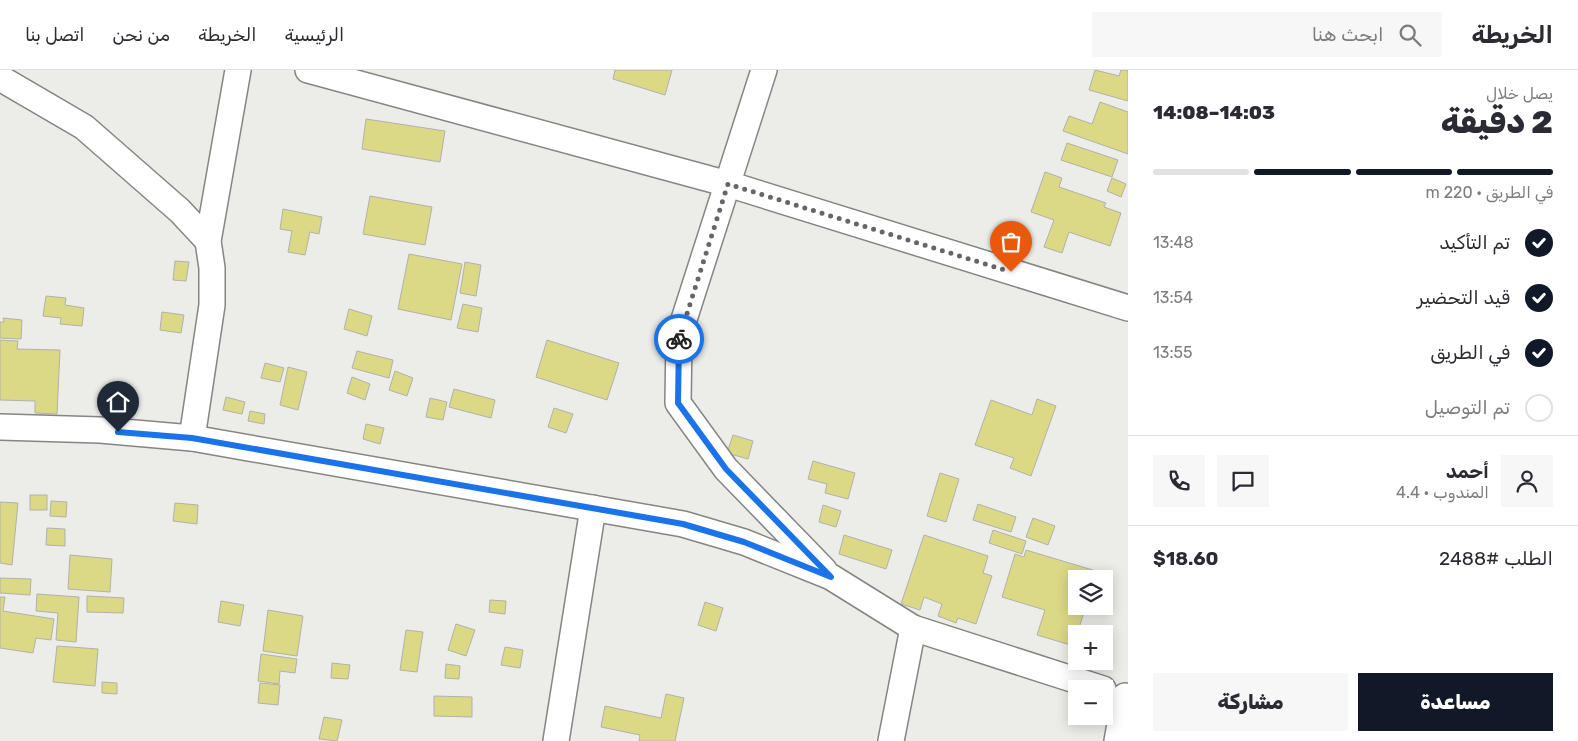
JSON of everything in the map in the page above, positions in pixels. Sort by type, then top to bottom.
[{"type":"street","points":[[192,438],[212,305],[212,268],[208,242],[238,70]]},
{"type":"street","points":[[308,70],[728,184],[1128,308]]},
{"type":"street","points":[[764,70],[679,335],[678,403],[726,469],[831,577]]},
{"type":"street","points":[[0,78],[84,127],[180,211],[208,242]]},
{"type":"street","points":[[0,427],[100,430],[192,438],[683,524],[744,542],[831,577],[913,628],[1115,692],[1116,741]]},
{"type":"street","points":[[556,741],[593,508]]},
{"type":"street","points":[[891,741],[913,628]]},
{"type":"building","points":[[615,70],[672,70],[665,95],[613,79]]},
{"type":"building","points":[[1095,70],[1119,76],[1121,70],[1128,70],[1128,101],[1089,90]]},
{"type":"building","points":[[1100,102],[1128,112],[1128,154],[1063,131],[1069,116],[1092,124]]},
{"type":"building","points":[[366,119],[445,131],[440,162],[362,149]]},
{"type":"building","points":[[1067,143],[1118,160],[1112,177],[1061,160]]},
{"type":"building","points":[[1045,172],[1062,178],[1059,187],[1106,203],[1104,207],[1121,213],[1110,246],[1069,232],[1062,253],[1044,247],[1054,220],[1031,212]]},
{"type":"building","points":[[1112,178],[1126,184],[1121,197],[1107,191]]},
{"type":"building","points":[[370,196],[432,207],[425,245],[363,234]]},
{"type":"building","points":[[283,209],[322,217],[319,234],[310,232],[305,255],[288,252],[292,231],[280,229]]},
{"type":"building","points":[[409,254],[462,264],[451,320],[398,309]]},
{"type":"building","points":[[175,261],[189,262],[186,281],[173,280]]},
{"type":"building","points":[[465,262],[481,265],[476,296],[460,293]]},
{"type":"building","points":[[46,296],[66,298],[65,305],[84,308],[82,326],[60,324],[61,318],[43,316]]},
{"type":"building","points":[[463,304],[482,308],[478,332],[457,328]]},
{"type":"building","points":[[349,309],[372,316],[367,336],[344,329]]},
{"type":"building","points":[[162,312],[184,315],[181,333],[160,330]]},
{"type":"building","points":[[3,318],[22,320],[21,339],[0,338],[0,322],[4,322]]},
{"type":"building","points":[[0,340],[18,341],[17,349],[60,350],[57,414],[35,413],[35,401],[0,400]]},
{"type":"building","points":[[547,340],[619,363],[607,400],[536,377]]},
{"type":"building","points":[[357,351],[393,360],[389,378],[352,368]]},
{"type":"building","points":[[265,363],[284,368],[280,382],[261,378]]},
{"type":"building","points":[[288,367],[307,372],[298,410],[280,405]]},
{"type":"building","points":[[395,371],[413,378],[407,396],[389,390]]},
{"type":"building","points":[[352,377],[370,384],[365,400],[347,393]]},
{"type":"building","points":[[454,389],[495,400],[491,418],[449,407]]},
{"type":"building","points":[[226,397],[245,402],[242,414],[223,410]]},
{"type":"building","points":[[430,398],[447,402],[443,420],[426,417]]},
{"type":"building","points":[[1037,399],[1056,406],[1031,476],[1010,468],[1014,458],[975,445],[991,400],[1032,415]]},
{"type":"building","points":[[554,408],[573,414],[566,433],[548,427]]},
{"type":"building","points":[[250,411],[265,414],[264,424],[248,421]]},
{"type":"building","points":[[366,424],[384,428],[380,444],[363,439]]},
{"type":"building","points":[[733,435],[753,441],[748,459],[727,453]]},
{"type":"building","points":[[813,461],[855,473],[848,499],[825,493],[827,484],[808,479]]},
{"type":"building","points":[[940,473],[959,479],[946,522],[927,516]]},
{"type":"building","points":[[30,495],[47,495],[47,510],[30,510]]},
{"type":"building","points":[[51,501],[67,502],[66,517],[50,516]]},
{"type":"building","points":[[0,502],[18,503],[12,565],[0,563]]},
{"type":"building","points":[[175,503],[198,505],[197,524],[173,521]]},
{"type":"building","points":[[978,504],[1016,517],[1011,532],[973,520]]},
{"type":"building","points":[[823,505],[841,511],[836,527],[819,522]]},
{"type":"building","points":[[1033,518],[1055,526],[1048,545],[1026,537]]},
{"type":"building","points":[[47,528],[65,529],[65,546],[46,545]]},
{"type":"building","points":[[993,530],[1026,541],[1022,554],[989,543]]},
{"type":"building","points":[[844,535],[892,550],[886,569],[839,554]]},
{"type":"building","points":[[924,535],[988,556],[983,573],[992,576],[976,624],[958,618],[956,623],[938,616],[942,604],[924,597],[920,610],[901,604]]},
{"type":"building","points":[[1026,550],[1093,570],[1068,570],[1068,615],[1083,615],[1080,625],[1068,625],[1068,644],[1037,635],[1045,610],[1002,597],[1015,554],[1024,557]]},
{"type":"building","points":[[70,555],[112,559],[110,592],[68,589]]},
{"type":"building","points":[[0,578],[31,579],[30,595],[0,593]]},
{"type":"building","points":[[37,594],[79,597],[76,642],[56,640],[58,613],[36,611]]},
{"type":"building","points":[[87,596],[124,598],[123,613],[87,612]]},
{"type":"building","points":[[0,597],[5,597],[3,611],[54,619],[51,640],[36,638],[33,653],[0,648]]},
{"type":"building","points":[[490,600],[506,601],[505,614],[489,612]]},
{"type":"building","points":[[221,601],[244,605],[240,626],[218,622]]},
{"type":"building","points":[[705,602],[723,608],[716,631],[698,625]]},
{"type":"building","points":[[268,610],[303,616],[297,656],[263,651]]},
{"type":"building","points":[[456,624],[475,630],[466,656],[448,650]]},
{"type":"building","points":[[406,630],[423,632],[417,672],[400,670]]},
{"type":"building","points":[[57,646],[98,649],[95,686],[53,682]]},
{"type":"building","points":[[505,647],[523,650],[520,668],[501,665]]},
{"type":"building","points":[[261,654],[297,659],[295,673],[280,671],[279,684],[258,681]]},
{"type":"building","points":[[332,663],[350,665],[348,679],[331,678]]},
{"type":"building","points":[[446,664],[460,666],[459,679],[445,678]]},
{"type":"building","points":[[102,682],[117,683],[117,694],[102,693]]},
{"type":"building","points":[[260,683],[280,685],[278,705],[258,703]]},
{"type":"building","points":[[666,694],[684,698],[675,741],[639,741],[640,735],[601,727],[605,706],[661,718]]},
{"type":"building","points":[[434,696],[472,697],[472,717],[434,716]]},
{"type":"building","points":[[324,717],[342,720],[337,741],[319,739]]},
{"type":"way so far","points":[[679,339],[728,184],[1011,272]]},
{"type":"route","points":[[118,432],[192,438],[683,524],[744,542],[831,577],[726,469],[678,403],[679,339]]}]
